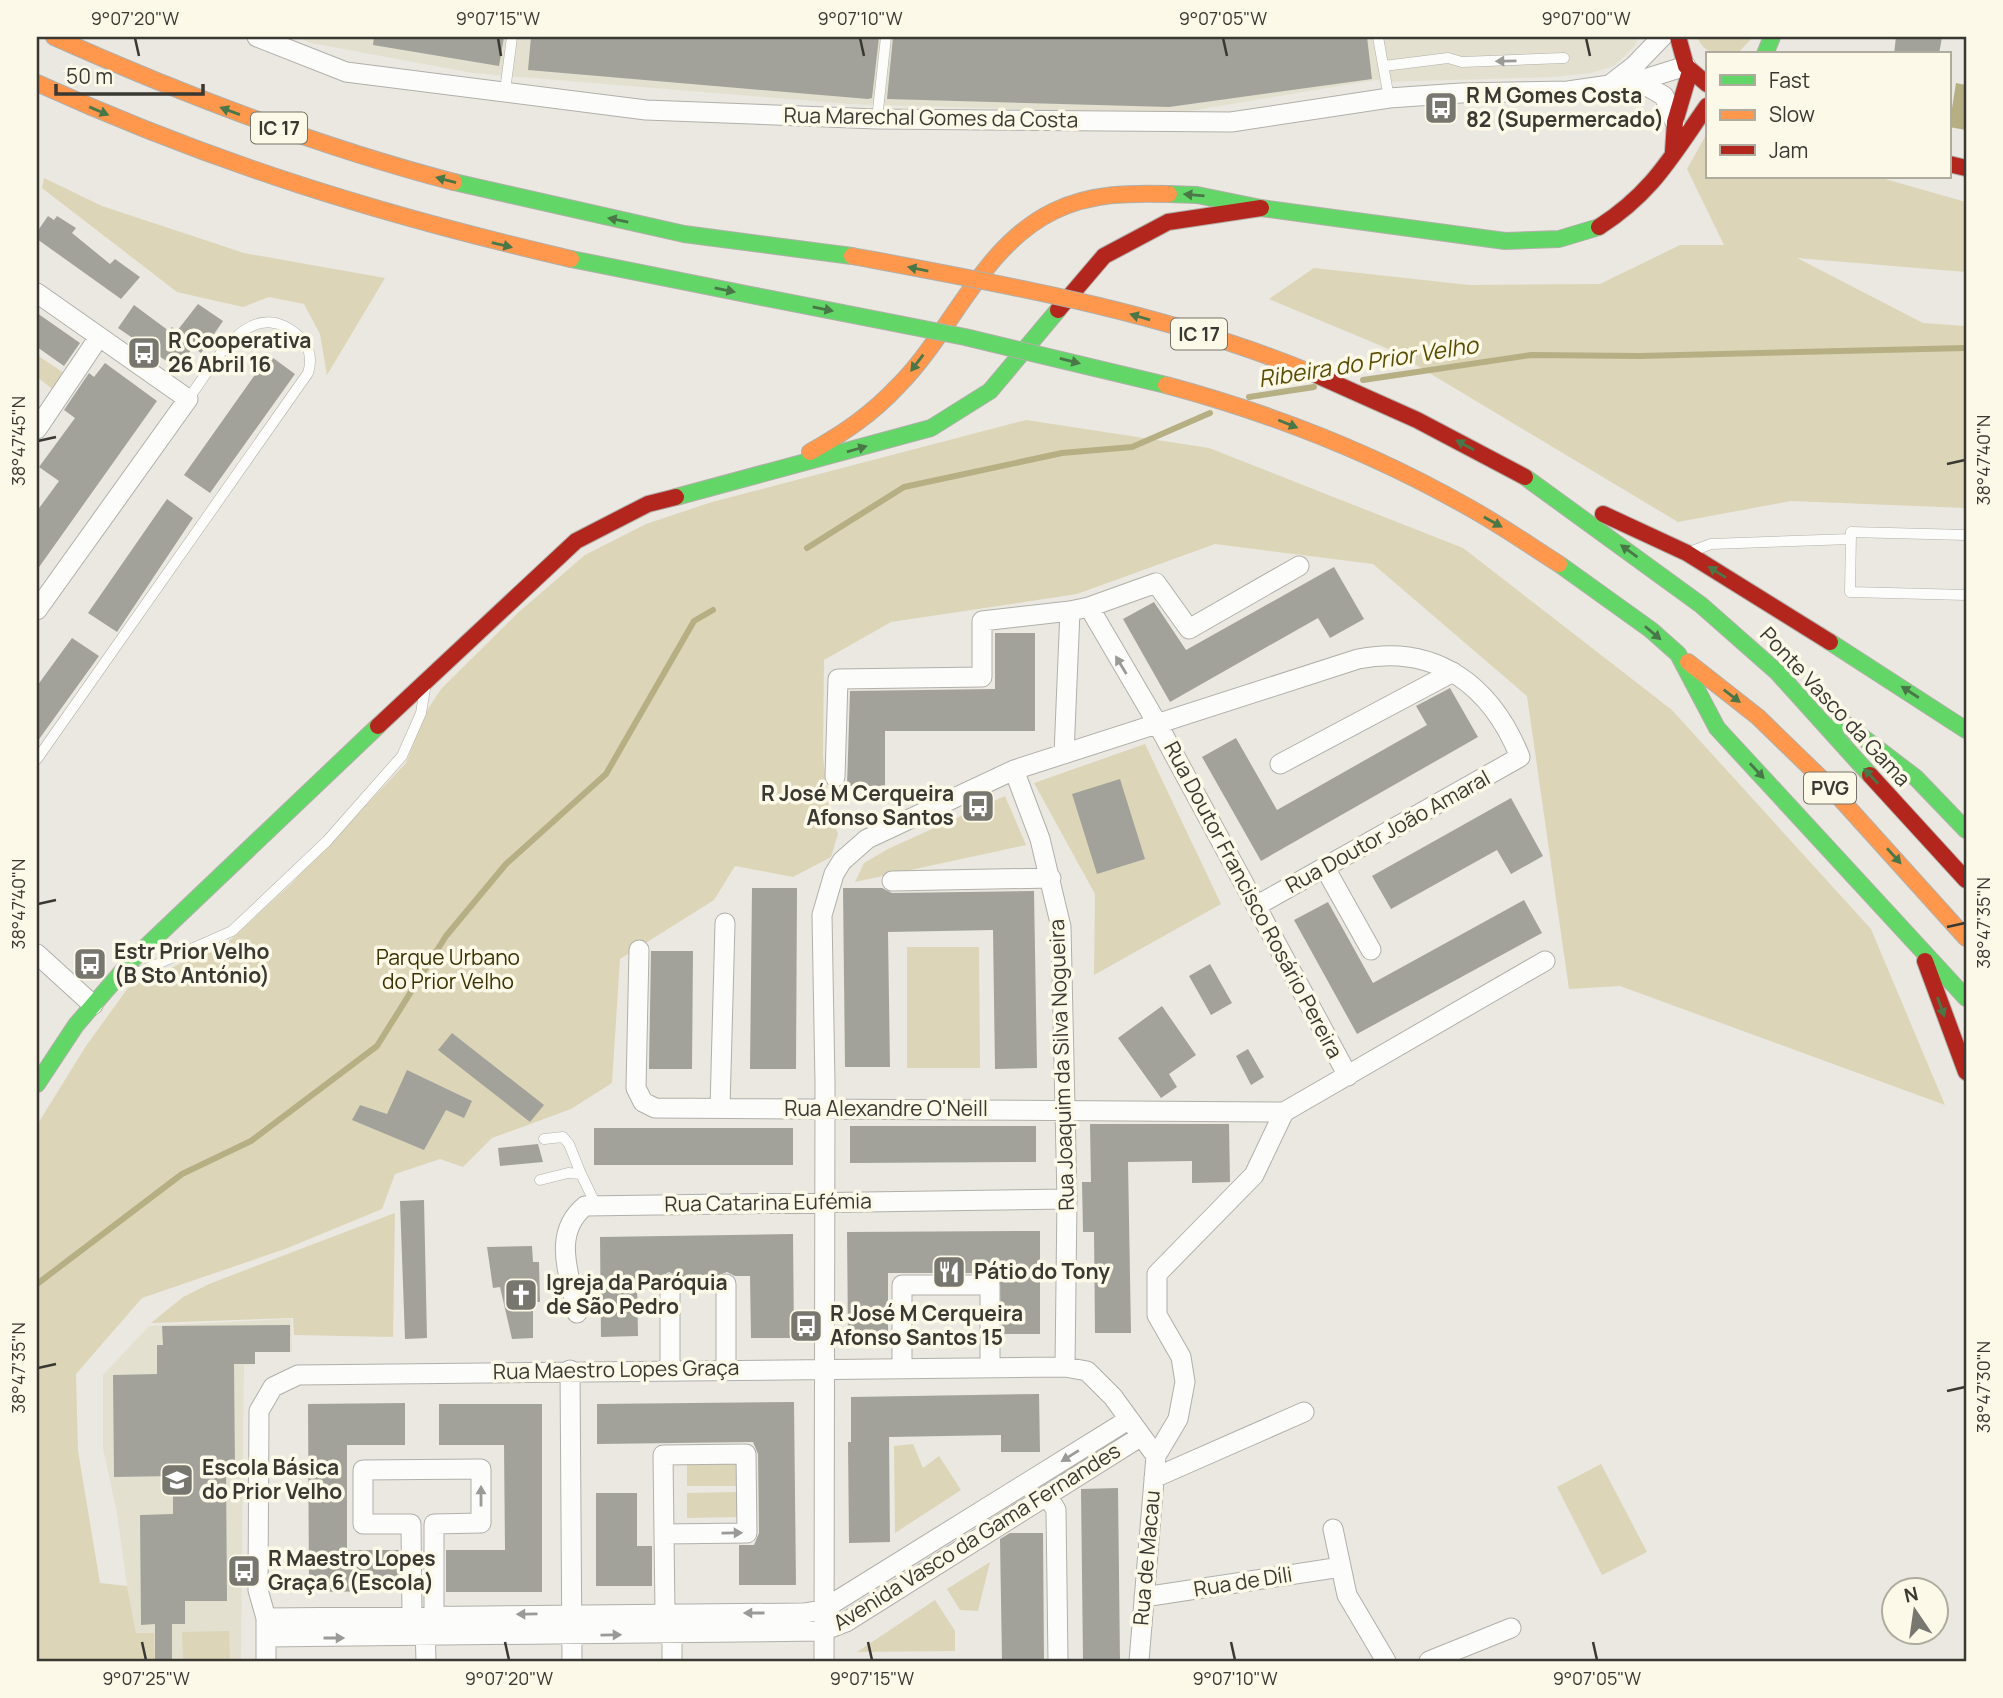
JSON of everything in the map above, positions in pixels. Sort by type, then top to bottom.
[{"type":"main road","name":"IC 17","points":[[54,37],[226,110],[426,175],[512,198],[685,234],[852,256],[1119,311],[1250,350],[1303,369],[1418,419],[1525,477]]},
{"type":"main road","points":[[1672,154],[1675,122],[1688,68],[1678,37]]},
{"type":"main road","points":[[1688,68],[1706,82]]},
{"type":"main road","name":"IC 17","points":[[37,83],[137,127],[318,194],[498,244],[1004,344],[1267,416],[1345,447],[1420,483],[1525,540],[1651,630],[1678,654]]},
{"type":"main road","points":[[790,463],[855,427],[901,384],[1006,244],[1054,211],[1113,193],[1198,195],[1261,208],[1505,241],[1559,239],[1595,229],[1630,207],[1649,189],[1706,107]]},
{"type":"main road","points":[[37,1084],[93,1005],[198,896],[576,541],[648,504],[790,463],[848,452],[930,428],[990,391],[1104,256],[1168,222],[1261,208]]},
{"type":"main road","points":[[1525,477],[1687,553],[1966,730]]},
{"type":"main road","name":"Ponte Vasco da Gama","points":[[1525,477],[1701,605],[1777,672],[1966,880]]},
{"type":"main road","points":[[1678,654],[1717,728],[1966,998]]},
{"type":"main road","name":"PVG","points":[[1678,654],[1758,717],[1828,785],[1966,938]]},
{"type":"main road","points":[[1777,672],[1916,778],[1966,830]]},
{"type":"main road","points":[[1918,943],[1966,1072]]},
{"type":"street","name":"Rua Marechal Gomes da Costa","points":[[257,37],[346,72],[646,110],[877,119],[1231,122],[1389,98],[1461,93],[1568,92],[1638,81],[1688,68]]},
{"type":"street","points":[[1612,84],[1662,37]]},
{"type":"street","points":[[1638,81],[1664,96],[1675,122]]},
{"type":"street","points":[[37,293],[188,399],[37,610]]},
{"type":"street","points":[[37,429],[99,337]]},
{"type":"street","points":[[835,777],[838,679],[982,677],[982,621],[1079,609],[1156,583],[1189,629],[1298,566]]},
{"type":"street","points":[[1063,754],[1079,609]]},
{"type":"street","name":"Rua Doutor Francisco Rosário Pereira","points":[[1079,609],[1157,723],[1348,1076]]},
{"type":"street","points":[[824,1661],[822,915],[834,874],[842,861],[867,839],[1014,770],[1372,656],[1409,657],[1452,673]]},
{"type":"street","points":[[1280,764],[1452,673]]},
{"type":"street","name":"Rua Doutor João Amaral","points":[[1256,905],[1520,757],[1509,729],[1495,707],[1476,687],[1452,673]]},
{"type":"street","name":"Rua Joaquim da Silva Nogueira","points":[[1014,770],[1051,878],[1062,927],[1067,1199],[1065,1367]]},
{"type":"street","points":[[1325,868],[1371,950]]},
{"type":"street","points":[[892,881],[1051,878]]},
{"type":"street","points":[[720,1108],[725,923]]},
{"type":"street","name":"Rua Alexandre O'Neill","points":[[639,950],[635,1081],[639,1097],[655,1108],[1284,1112]]},
{"type":"street","points":[[37,954],[93,1005]]},
{"type":"street","points":[[1156,1456],[1178,1419],[1185,1382],[1181,1357],[1157,1315],[1158,1271],[1254,1175],[1284,1112],[1545,961]]},
{"type":"street","name":"Rua Catarina Eufémia","points":[[596,1205],[1067,1199]]},
{"type":"street","points":[[577,1313],[564,1244],[570,1218],[585,1206],[596,1205]]},
{"type":"street","points":[[670,1284],[670,1369]]},
{"type":"street","points":[[726,1284],[726,1368]]},
{"type":"street","points":[[902,1368],[902,1285],[990,1285],[990,1367]]},
{"type":"street","name":"Rua Maestro Lopes Graça","points":[[266,1661],[266,1628],[258,1590],[259,1411],[273,1387],[298,1375],[726,1368],[1065,1367],[1087,1371],[1113,1397],[1156,1456]]},
{"type":"street","points":[[570,1370],[572,1661]]},
{"type":"street","points":[[1154,1478],[1304,1412]]},
{"type":"street","name":"Avenida Vasco da Gama Fernandes","points":[[266,1628],[424,1616],[822,1610],[1128,1420]]},
{"type":"street","name":"Avenida Vasco da Gama Fernandes","points":[[266,1628],[425,1638],[823,1631],[846,1622],[1140,1437]]},
{"type":"street","points":[[664,1534],[747,1533],[746,1454],[663,1455],[664,1534],[665,1613]]},
{"type":"street","name":"Rua de Macau","points":[[1139,1661],[1156,1456]]},
{"type":"street","points":[[363,1469],[481,1469],[481,1523],[434,1524],[363,1524],[363,1469]]},
{"type":"street","points":[[1047,1495],[1056,1510],[1058,1661]]},
{"type":"street","points":[[411,1524],[424,1616],[426,1661]]},
{"type":"street","points":[[424,1616],[434,1524]]},
{"type":"street","points":[[1333,1529],[1347,1595],[1386,1661]]},
{"type":"street","name":"Rua de Díli","points":[[1144,1597],[1341,1567]]},
{"type":"street","points":[[1429,1661],[1511,1628]]},
{"type":"street","points":[[671,1634],[672,1661]]},
{"type":"lane","points":[[505,91],[512,37]]},
{"type":"lane","points":[[877,119],[886,37]]},
{"type":"lane","points":[[1378,37],[1389,98]]},
{"type":"lane","points":[[1384,66],[1448,58],[1462,62],[1564,58]]},
{"type":"lane","points":[[37,759],[308,373],[310,361],[307,347],[300,337],[280,324],[264,321],[250,325],[235,337],[188,399]]},
{"type":"lane","points":[[1966,535],[1851,532],[1850,592],[1966,595]]},
{"type":"lane","points":[[1687,553],[1711,544],[1851,539]]},
{"type":"lane","points":[[111,984],[232,931],[327,841],[402,756],[421,713],[426,679]]},
{"type":"lane","points":[[544,1139],[563,1137],[569,1144],[596,1205]]},
{"type":"lane","points":[[540,1180],[568,1173],[581,1174]]},
{"type":"shaded area","points":[[297,37],[1639,37],[1634,47],[1614,66],[1591,73],[1554,77],[1386,82],[1382,79],[1171,114],[849,104],[473,73],[311,43]]},
{"type":"shaded area","points":[[1956,83],[1966,85],[1966,130],[1951,127]]},
{"type":"shaded area","name":"Escola Básica do Prior Velho","points":[[291,1319],[292,1352],[255,1352],[255,1364],[244,1365],[241,1660],[155,1661],[155,1641],[136,1634],[127,1586],[117,1513],[103,1448],[103,1375],[149,1326]]},
{"type":"green space","points":[[1697,37],[1753,37],[1739,52],[1712,52]]},
{"type":"green space","points":[[1706,135],[1706,178],[1882,178],[1966,202],[1966,272],[1797,258],[1923,323],[1966,326],[1966,508],[1791,501],[1678,522],[1391,350],[1269,299],[1314,268],[1469,285],[1600,284],[1680,245],[1724,245],[1687,169]]},
{"type":"green space","points":[[44,178],[102,206],[244,253],[385,278],[327,375],[320,334],[304,304],[269,297],[243,307],[177,292],[42,188]]},
{"type":"green space","points":[[37,355],[67,375],[55,391],[37,377]]},
{"type":"green space","name":"Parque Urbano do Prior Velho","points":[[1026,420],[1209,448],[1463,548],[1672,710],[1871,929],[1945,1105],[1620,986],[1569,989],[1527,696],[1373,564],[1215,544],[1077,594],[891,622],[824,660],[823,756],[829,810],[838,834],[831,857],[793,877],[735,866],[714,900],[620,959],[612,1083],[571,1109],[492,1138],[463,1167],[440,1159],[395,1174],[382,1209],[285,1249],[142,1298],[76,1374],[78,1451],[100,1583],[127,1586],[136,1633],[154,1633],[155,1661],[37,1661],[37,1125],[86,1046],[128,988],[229,941],[292,883],[406,763],[426,712],[441,689],[520,611],[585,555],[646,524],[712,502]]},
{"type":"green space","points":[[1145,744],[1221,904],[1094,975],[1095,894],[1034,783]]},
{"type":"green space","points":[[1005,796],[1026,845],[855,882],[864,863],[888,849]]},
{"type":"green space","points":[[907,947],[979,947],[980,1068],[907,1068]]},
{"type":"green space","points":[[395,1213],[393,1337],[294,1335],[293,1318],[151,1323],[183,1297],[209,1284]]},
{"type":"green space","points":[[913,1444],[923,1468],[939,1456],[961,1490],[895,1533],[894,1446]]},
{"type":"green space","points":[[738,1461],[738,1486],[687,1486],[687,1462]]},
{"type":"green space","points":[[1601,1464],[1647,1552],[1602,1575],[1557,1487]]},
{"type":"green space","points":[[738,1492],[738,1517],[687,1518],[687,1493]]},
{"type":"green space","points":[[990,1562],[978,1611],[960,1610],[947,1589]]},
{"type":"green space","points":[[935,1600],[955,1631],[955,1651],[857,1652]]},
{"type":"green space","points":[[229,1631],[230,1660],[242,1661],[183,1661],[182,1632]]},
{"type":"building","points":[[374,37],[504,37],[499,66],[373,45]]},
{"type":"building","points":[[531,37],[879,37],[872,98],[868,99],[528,70]]},
{"type":"building","points":[[893,37],[1367,37],[1372,79],[1169,107],[887,99]]},
{"type":"building","points":[[1896,37],[1942,37],[1939,52],[1894,52]]},
{"type":"building","points":[[48,216],[54,220],[57,216],[76,228],[72,233],[110,264],[115,259],[140,277],[121,299],[37,239],[37,232]]},
{"type":"building","points":[[198,304],[223,321],[201,353],[193,347],[178,369],[118,328],[134,305],[169,331],[172,327],[177,331]]},
{"type":"building","points":[[37,313],[80,343],[64,366],[37,347]]},
{"type":"building","points":[[269,355],[295,374],[210,493],[184,475]]},
{"type":"building","points":[[105,363],[157,401],[37,570],[37,511],[59,481],[39,467],[75,418],[64,410],[89,373],[94,377]]},
{"type":"building","points":[[167,499],[193,518],[117,632],[88,613]]},
{"type":"building","points":[[1334,567],[1364,619],[1330,638],[1318,618],[1170,702],[1123,619],[1154,602],[1186,650]]},
{"type":"building","points":[[995,633],[1035,633],[1035,731],[885,731],[885,786],[847,786],[850,691],[995,689]]},
{"type":"building","points":[[72,638],[99,656],[37,742],[37,686]]},
{"type":"building","points":[[1450,688],[1478,737],[1261,861],[1202,757],[1236,738],[1277,810],[1427,725],[1416,706]]},
{"type":"building","points":[[1120,779],[1145,859],[1097,874],[1072,794]]},
{"type":"building","points":[[1511,798],[1543,856],[1511,874],[1497,850],[1391,909],[1372,876]]},
{"type":"building","points":[[752,888],[797,888],[796,1069],[750,1069]]},
{"type":"building","points":[[843,888],[882,888],[892,893],[1034,891],[1037,1068],[995,1069],[993,930],[888,932],[890,1067],[845,1067]]},
{"type":"building","points":[[1524,900],[1542,933],[1357,1034],[1294,920],[1328,902],[1373,983]]},
{"type":"building","points":[[651,951],[693,951],[692,1069],[649,1069]]},
{"type":"building","points":[[1210,964],[1232,1003],[1211,1015],[1189,976]]},
{"type":"building","points":[[1162,1006],[1196,1055],[1169,1074],[1177,1087],[1161,1098],[1118,1038]]},
{"type":"building","points":[[452,1033],[544,1105],[530,1122],[438,1050]]},
{"type":"building","points":[[1248,1049],[1264,1077],[1251,1085],[1236,1056]]},
{"type":"building","points":[[407,1070],[472,1101],[464,1118],[446,1110],[424,1150],[352,1120],[360,1105],[387,1114]]},
{"type":"building","points":[[1090,1124],[1229,1124],[1230,1182],[1192,1183],[1192,1161],[1128,1162],[1131,1333],[1095,1333],[1094,1232],[1083,1232],[1082,1182],[1091,1182]]},
{"type":"building","points":[[850,1126],[1036,1126],[1036,1162],[850,1163]]},
{"type":"building","points":[[594,1128],[793,1128],[793,1165],[594,1165]]},
{"type":"building","points":[[538,1144],[543,1162],[500,1166],[498,1148]]},
{"type":"building","points":[[424,1200],[427,1338],[405,1339],[400,1201]]},
{"type":"building","points":[[1040,1231],[1040,1334],[1002,1334],[999,1273],[888,1273],[888,1335],[848,1336],[847,1232]]},
{"type":"building","points":[[793,1234],[794,1338],[751,1338],[750,1276],[735,1276],[727,1272],[717,1276],[679,1277],[669,1272],[660,1277],[637,1277],[638,1336],[601,1337],[600,1237]]},
{"type":"building","name":"Igreja da Paróquia de São Pedro","points":[[532,1246],[533,1262],[539,1262],[540,1302],[533,1302],[533,1338],[512,1339],[500,1287],[493,1288],[487,1247]]},
{"type":"building","name":"Escola Básica do Prior Velho","points":[[290,1325],[290,1352],[255,1352],[255,1364],[234,1364],[235,1470],[226,1470],[227,1601],[185,1601],[185,1624],[172,1624],[172,1661],[155,1661],[155,1624],[141,1625],[140,1515],[173,1514],[173,1476],[114,1477],[113,1375],[157,1374],[157,1345],[163,1345],[162,1326]]},
{"type":"building","points":[[1039,1394],[1040,1452],[1001,1452],[1001,1435],[889,1437],[890,1542],[849,1543],[848,1442],[851,1442],[851,1397]]},
{"type":"building","points":[[794,1402],[796,1585],[739,1585],[739,1545],[754,1545],[759,1533],[758,1454],[753,1442],[597,1444],[597,1404]]},
{"type":"building","points":[[405,1403],[405,1445],[347,1445],[347,1550],[399,1550],[399,1591],[309,1592],[308,1404]]},
{"type":"building","points":[[439,1404],[542,1404],[542,1592],[446,1592],[446,1550],[505,1550],[504,1445],[439,1445]]},
{"type":"building","points":[[1118,1488],[1120,1661],[1083,1661],[1081,1489]]},
{"type":"building","points":[[596,1493],[637,1493],[637,1546],[652,1546],[652,1586],[596,1586]]},
{"type":"building","points":[[1010,1533],[1043,1533],[1044,1661],[1002,1661],[1000,1539]]},
{"type":"waterway","name":"Ribeira do Prior Velho","points":[[1363,380],[1531,355],[1640,356],[1966,348]]},
{"type":"waterway","name":"Ribeira do Prior Velho","points":[[1249,397],[1314,387]]},
{"type":"waterway","name":"Ribeira do Prior Velho","points":[[807,548],[904,487],[1062,453],[1132,447],[1210,413]]},
{"type":"waterway","name":"Ribeira do Prior Velho","points":[[37,1284],[182,1174],[251,1141],[377,1046],[446,936],[506,864],[606,774],[694,621],[713,610]]},
{"type":"traffic: fast","points":[[1766,52],[1772,37]]},
{"type":"traffic: fast","points":[[454,182],[684,234],[852,256]]},
{"type":"traffic: fast","points":[[1169,194],[1197,195],[1261,208],[1505,241],[1559,239],[1599,227]]},
{"type":"traffic: fast","points":[[571,259],[756,296]]},
{"type":"traffic: fast","points":[[756,296],[965,337],[1166,385]]},
{"type":"traffic: fast","points":[[676,497],[931,428],[990,391],[1058,310]]},
{"type":"traffic: fast","points":[[1525,477],[1701,605],[1777,672],[1870,775]]},
{"type":"traffic: fast","points":[[1559,564],[1651,630],[1678,654],[1717,728],[1966,998]]},
{"type":"traffic: fast","points":[[1830,642],[1966,730]]},
{"type":"traffic: fast","points":[[1840,720],[1916,778],[1966,830]]},
{"type":"traffic: fast","points":[[37,1084],[76,1025],[133,959],[378,726]]},
{"type":"traffic: slow","points":[[54,37],[251,118],[301,136],[454,182]]},
{"type":"traffic: slow","points":[[37,83],[169,138],[300,185],[433,224],[571,259]]},
{"type":"traffic: slow","points":[[810,452],[857,422],[899,385],[936,340],[988,267],[1007,245],[1029,226],[1054,211],[1096,197],[1169,194]]},
{"type":"traffic: slow","points":[[852,256],[1086,303],[1202,334],[1314,374]]},
{"type":"traffic: slow","points":[[1166,385],[1244,408],[1359,452],[1468,507],[1559,564]]},
{"type":"traffic: slow","points":[[1688,662],[1758,717],[1828,785],[1966,938]]},
{"type":"traffic: jam","points":[[1678,37],[1686,66],[1706,83]]},
{"type":"traffic: jam","points":[[1673,152],[1675,122],[1690,71]]},
{"type":"traffic: jam","points":[[1599,227],[1634,201],[1647,187],[1706,107]]},
{"type":"traffic: jam","points":[[1951,164],[1966,168]]},
{"type":"traffic: jam","points":[[1058,310],[1104,256],[1168,222],[1261,208]]},
{"type":"traffic: jam","points":[[1314,374],[1417,420],[1525,477]]},
{"type":"traffic: jam","points":[[378,726],[576,541],[648,504],[676,497]]},
{"type":"traffic: jam","points":[[1603,514],[1687,553],[1830,642]]},
{"type":"traffic: jam","points":[[1870,775],[1966,880]]},
{"type":"traffic: jam","points":[[1925,961],[1966,1072]]},
{"type":"place","name":"R M Gomes Costa 82 (Supermercado)","points":[[1441,108]]},
{"type":"place","name":"R Cooperativa 26 Abril 16","points":[[144,353]]},
{"type":"place","name":"R José M Cerqueira Afonso Santos","points":[[978,806]]},
{"type":"place","name":"Estr Prior Velho (B Sto António)","points":[[90,964]]},
{"type":"place","name":"Pátio do Tony","points":[[949,1272]]},
{"type":"place","name":"Igreja da Paróquia de São Pedro","points":[[521,1295]]},
{"type":"place","name":"R José M Cerqueira Afonso Santos 15","points":[[806,1326]]},
{"type":"place","name":"Escola Básica do Prior Velho","points":[[177,1480]]},
{"type":"place","name":"R Maestro Lopes Graça 6 (Escola)","points":[[244,1571]]}]
